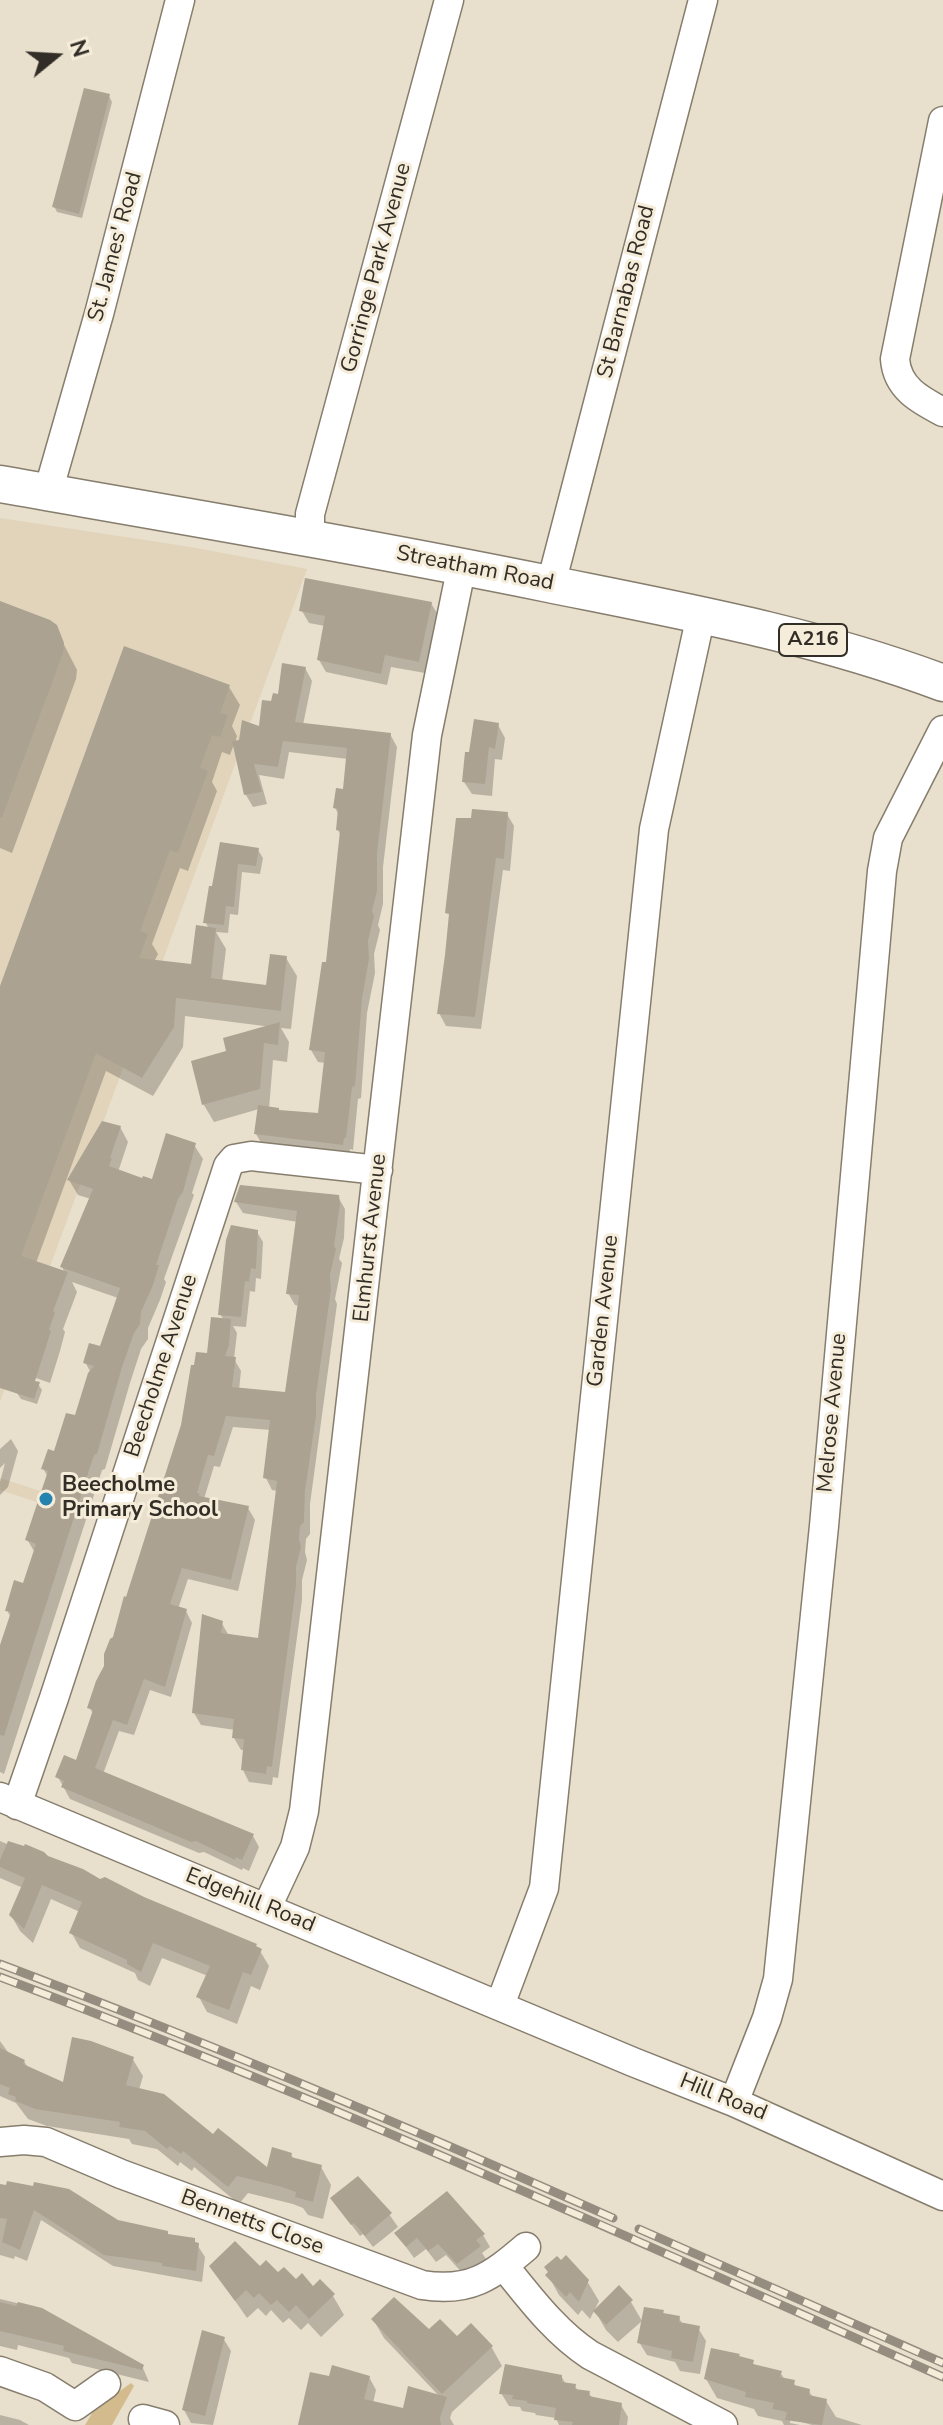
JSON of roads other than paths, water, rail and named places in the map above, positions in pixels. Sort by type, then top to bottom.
[{"type":"main road","name":"Streatham Road","points":[[0,484],[462,565],[701,615],[816,641],[943,683]]},
{"type":"street","name":"St. James' Road","points":[[48,492],[99,314],[180,0]]},
{"type":"street","name":"Gorringe Park Avenue","points":[[310,537],[310,514],[449,0]]},
{"type":"street","name":"St Barnabas Road","points":[[551,584],[703,0]]},
{"type":"street","points":[[943,121],[895,359],[896,371],[912,394],[943,412]]},
{"type":"street","name":"Elmhurst Avenue","points":[[267,1907],[295,1847],[304,1811],[427,735],[462,565]]},
{"type":"street","name":"Garden Avenue","points":[[500,2005],[544,1888],[654,829],[701,615]]},
{"type":"street","name":"Melrose Avenue","points":[[734,2102],[767,2018],[778,1979],[822,1541],[882,871],[888,838],[943,730]]},
{"type":"street","name":"Beecholme Avenue","points":[[8,1801],[54,1698],[228,1166],[234,1159],[251,1156],[378,1170]]},
{"type":"street","name":"Edgehill Road","points":[[8,1801],[500,2005]]},
{"type":"street","name":"Hill Road","points":[[500,2005],[734,2102],[943,2196]]},
{"type":"street","name":"Bennetts Close","points":[[0,2142],[46,2142],[121,2174],[422,2285],[467,2285],[484,2279],[526,2247]]},
{"type":"street","points":[[504,2266],[572,2342],[590,2355],[723,2425]]},
{"type":"street","points":[[0,2371],[45,2387],[73,2415],[106,2384]]},
{"type":"railway","points":[[0,1964],[308,2086],[613,2218]]},
{"type":"railway","points":[[0,1977],[357,2120],[943,2377]]},
{"type":"railway","points":[[639,2229],[943,2363]]},
{"type":"place","name":"Beecholme Primary School","points":[[46,1499]]}]
